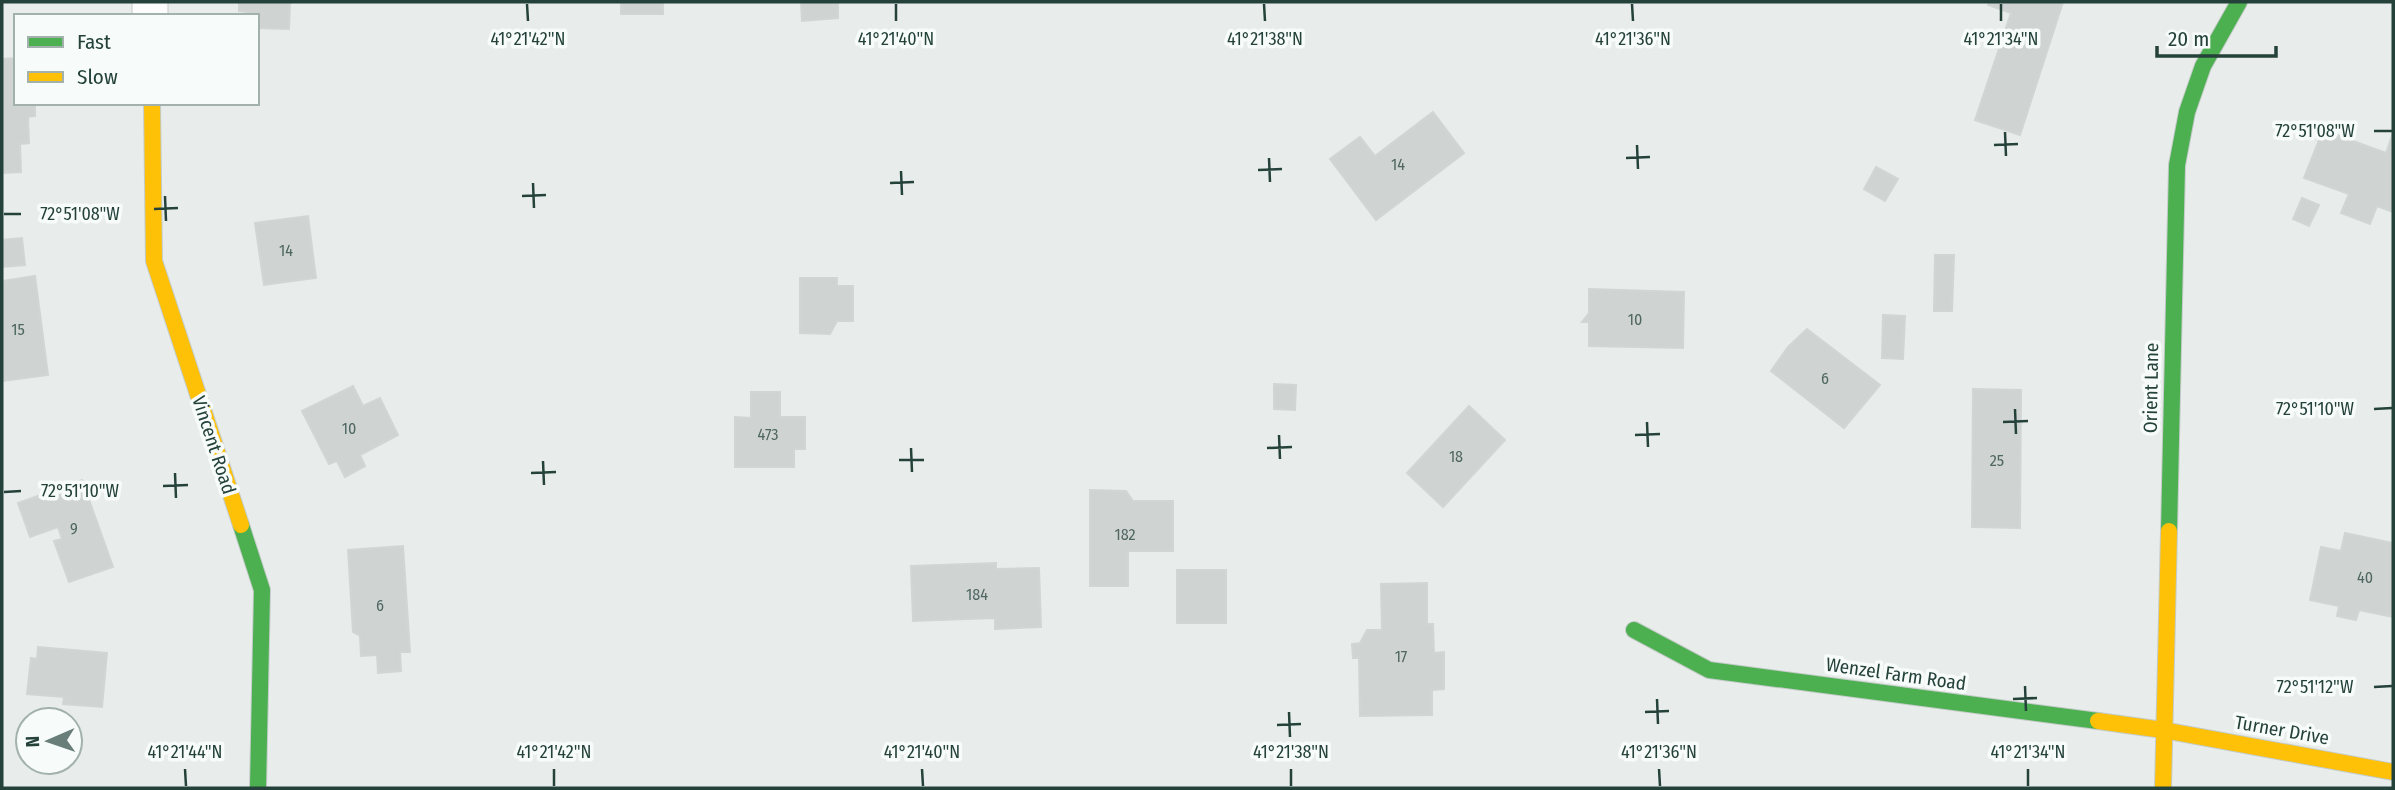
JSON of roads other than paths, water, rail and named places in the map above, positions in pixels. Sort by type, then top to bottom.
[{"type":"street","name":"Orient Lane","points":[[2163,788],[2177,165],[2187,112],[2203,66],[2239,2]]},
{"type":"street","name":"Vincent Road","points":[[152,105],[154,261],[262,590],[258,788]]},
{"type":"street","name":"Wenzel Farm Road","points":[[1634,630],[1709,670],[2163,730]]},
{"type":"street","name":"Turner Drive","points":[[2163,730],[2393,772]]}]
